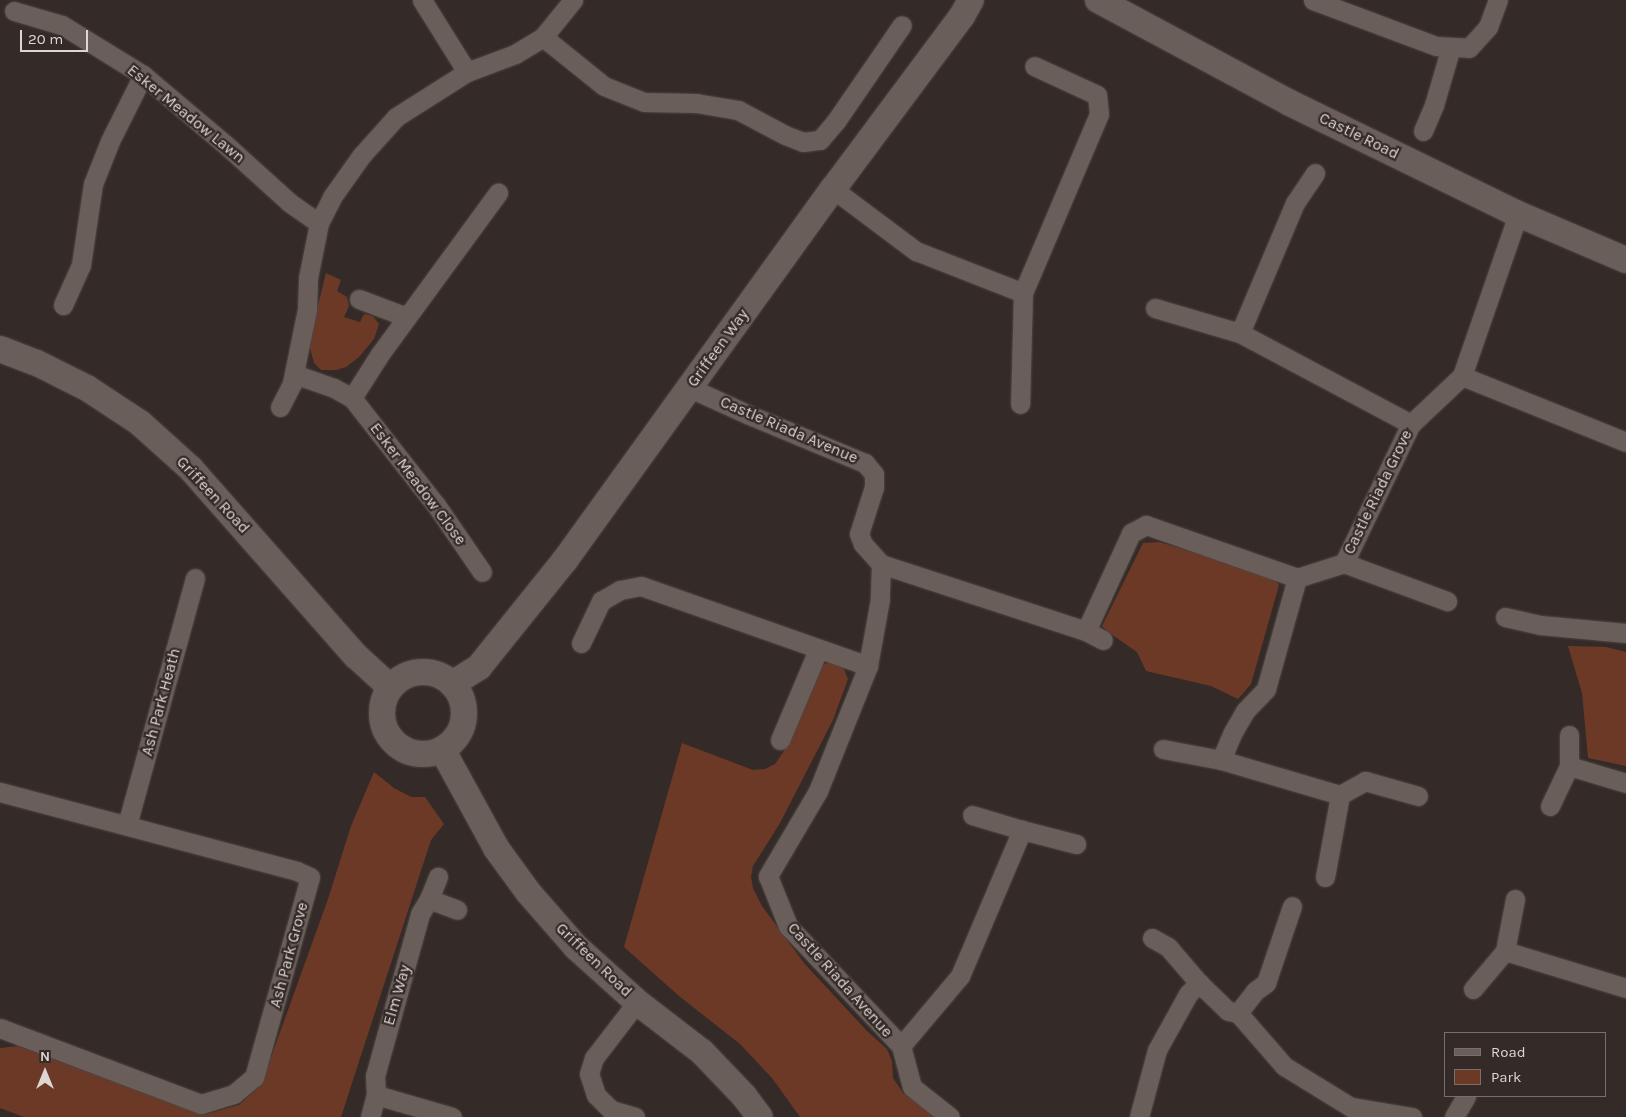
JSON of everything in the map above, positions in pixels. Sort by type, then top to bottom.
[{"type":"street","points":[[422,0],[467,72]]},
{"type":"street","points":[[280,407],[288,395],[294,374],[307,309],[308,278],[319,224],[332,196],[351,169],[396,117],[467,72],[515,54],[543,36],[573,0]]},
{"type":"street","name":"Griffeen Way","points":[[452,684],[479,667],[520,618],[690,388],[833,189],[962,16],[971,0]]},
{"type":"street","name":"Castle Road","points":[[1098,0],[1290,103],[1518,214],[1626,260]]},
{"type":"street","points":[[1313,0],[1436,46],[1469,48],[1488,27],[1498,0]]},
{"type":"street","name":"Esker Meadow Lawn","points":[[14,12],[62,24],[143,75],[227,146],[290,203],[319,224]]},
{"type":"street","points":[[543,36],[604,86],[612,90],[644,102],[696,103],[738,110],[785,135],[803,142],[820,140],[902,25]]},
{"type":"street","points":[[1423,131],[1434,104],[1451,47]]},
{"type":"street","points":[[1020,404],[1023,293],[1099,114],[1097,95],[1034,66]]},
{"type":"street","points":[[63,305],[81,265],[93,184],[110,141],[143,75]]},
{"type":"street","points":[[1240,333],[1296,203],[1315,173]]},
{"type":"street","points":[[833,189],[916,252],[1023,293]]},
{"type":"street","points":[[352,398],[380,354],[498,193]]},
{"type":"street","name":"Castle Riada Grove","points":[[1297,578],[1344,563],[1411,424],[1462,376],[1507,241],[1518,214]]},
{"type":"street","points":[[359,299],[407,317]]},
{"type":"street","points":[[1155,308],[1240,333],[1411,424]]},
{"type":"street","name":"Griffeen Road","points":[[0,349],[37,363],[87,388],[140,423],[191,469],[356,656],[390,687]]},
{"type":"street","name":"Esker Meadow Close","points":[[294,374],[334,388],[352,398],[436,505],[482,572]]},
{"type":"street","points":[[1462,376],[1626,442]]},
{"type":"street","name":"Castle Riada Avenue","points":[[690,388],[865,463],[874,474],[874,487],[859,534],[863,544],[881,564],[1086,631],[1103,640]]},
{"type":"street","points":[[1086,631],[1131,533],[1146,525],[1297,578],[1266,689],[1245,711],[1233,732],[1221,760]]},
{"type":"street","points":[[1344,563],[1447,601]]},
{"type":"street","name":"Castle Riada Avenue","points":[[881,564],[880,599],[868,666],[818,791],[768,876],[788,926],[901,1046],[912,1087],[950,1117]]},
{"type":"street","name":"Ash Park Heath","points":[[127,825],[195,578]]},
{"type":"street","points":[[581,643],[601,601],[620,590],[641,586],[818,650],[868,666]]},
{"type":"street","points":[[1505,618],[1540,625],[1626,633]]},
{"type":"street","points":[[780,740],[818,650]]},
{"type":"street","points":[[414,672],[428,672],[441,676],[452,684],[460,694],[464,706],[464,720],[460,732],[443,751],[429,755],[414,754],[401,749],[390,739],[383,727],[381,712],[384,699],[390,687],[402,677],[414,672]]},
{"type":"street","points":[[1550,806],[1569,766],[1569,735]]},
{"type":"street","points":[[1162,749],[1221,760],[1340,795],[1365,781],[1418,796]]},
{"type":"street","name":"Griffeen Road","points":[[443,751],[496,848],[528,892],[576,947],[637,1002],[702,1052],[744,1096],[760,1117]]},
{"type":"street","points":[[1569,766],[1626,783]]},
{"type":"street","name":"Ash Park Grove","points":[[0,792],[297,871],[310,877],[254,1077],[234,1094],[201,1104],[0,1028]]},
{"type":"street","points":[[1324,877],[1340,795]]},
{"type":"street","points":[[972,815],[1076,844]]},
{"type":"street","name":"Castle Riada Avenue","points":[[901,1046],[960,976],[1022,830]]},
{"type":"street","name":"Elm Way","points":[[370,1117],[376,1094],[375,1076],[420,914],[429,899],[438,877]]},
{"type":"street","points":[[429,899],[457,910]]},
{"type":"street","points":[[1473,990],[1505,951],[1515,899]]},
{"type":"street","points":[[1238,1013],[1255,991],[1266,983],[1292,906]]},
{"type":"street","points":[[1152,938],[1168,947],[1199,984],[1228,1011],[1238,1013],[1284,1066],[1350,1112],[1412,1117]]},
{"type":"street","points":[[1505,951],[1626,988]]},
{"type":"street","points":[[1140,1117],[1157,1050],[1188,994],[1199,984]]},
{"type":"street","points":[[635,1117],[609,1114],[596,1094],[589,1074],[594,1058],[637,1002]]},
{"type":"street","points":[[376,1094],[452,1117]]},
{"type":"street","points":[[1454,1117],[1465,1097]]},
{"type":"green space","points":[[326,273],[341,280],[337,291],[347,297],[349,306],[344,317],[360,322],[364,314],[373,316],[379,324],[374,339],[359,357],[346,367],[336,370],[321,370],[314,363],[310,348],[311,333]]},
{"type":"green space","points":[[1159,542],[1271,575],[1279,585],[1251,684],[1238,699],[1211,686],[1146,671],[1137,652],[1102,626],[1143,543]]},
{"type":"green space","points":[[1568,646],[1606,647],[1626,652],[1626,766],[1588,758],[1582,693]]},
{"type":"green space","points":[[827,663],[837,663],[844,669],[848,679],[833,720],[780,823],[753,866],[751,877],[753,888],[762,906],[804,963],[867,1031],[887,1049],[892,1061],[893,1078],[903,1093],[925,1109],[942,1117],[800,1117],[772,1078],[740,1044],[679,996],[624,947],[682,743],[753,770],[765,769],[775,764],[784,751],[817,669]]},
{"type":"green space","points":[[374,772],[394,788],[411,797],[425,797],[444,824],[431,840],[341,1117],[24,1117],[0,1108],[0,1048],[18,1046],[203,1115],[239,1105],[261,1085],[328,899],[351,826]]}]
